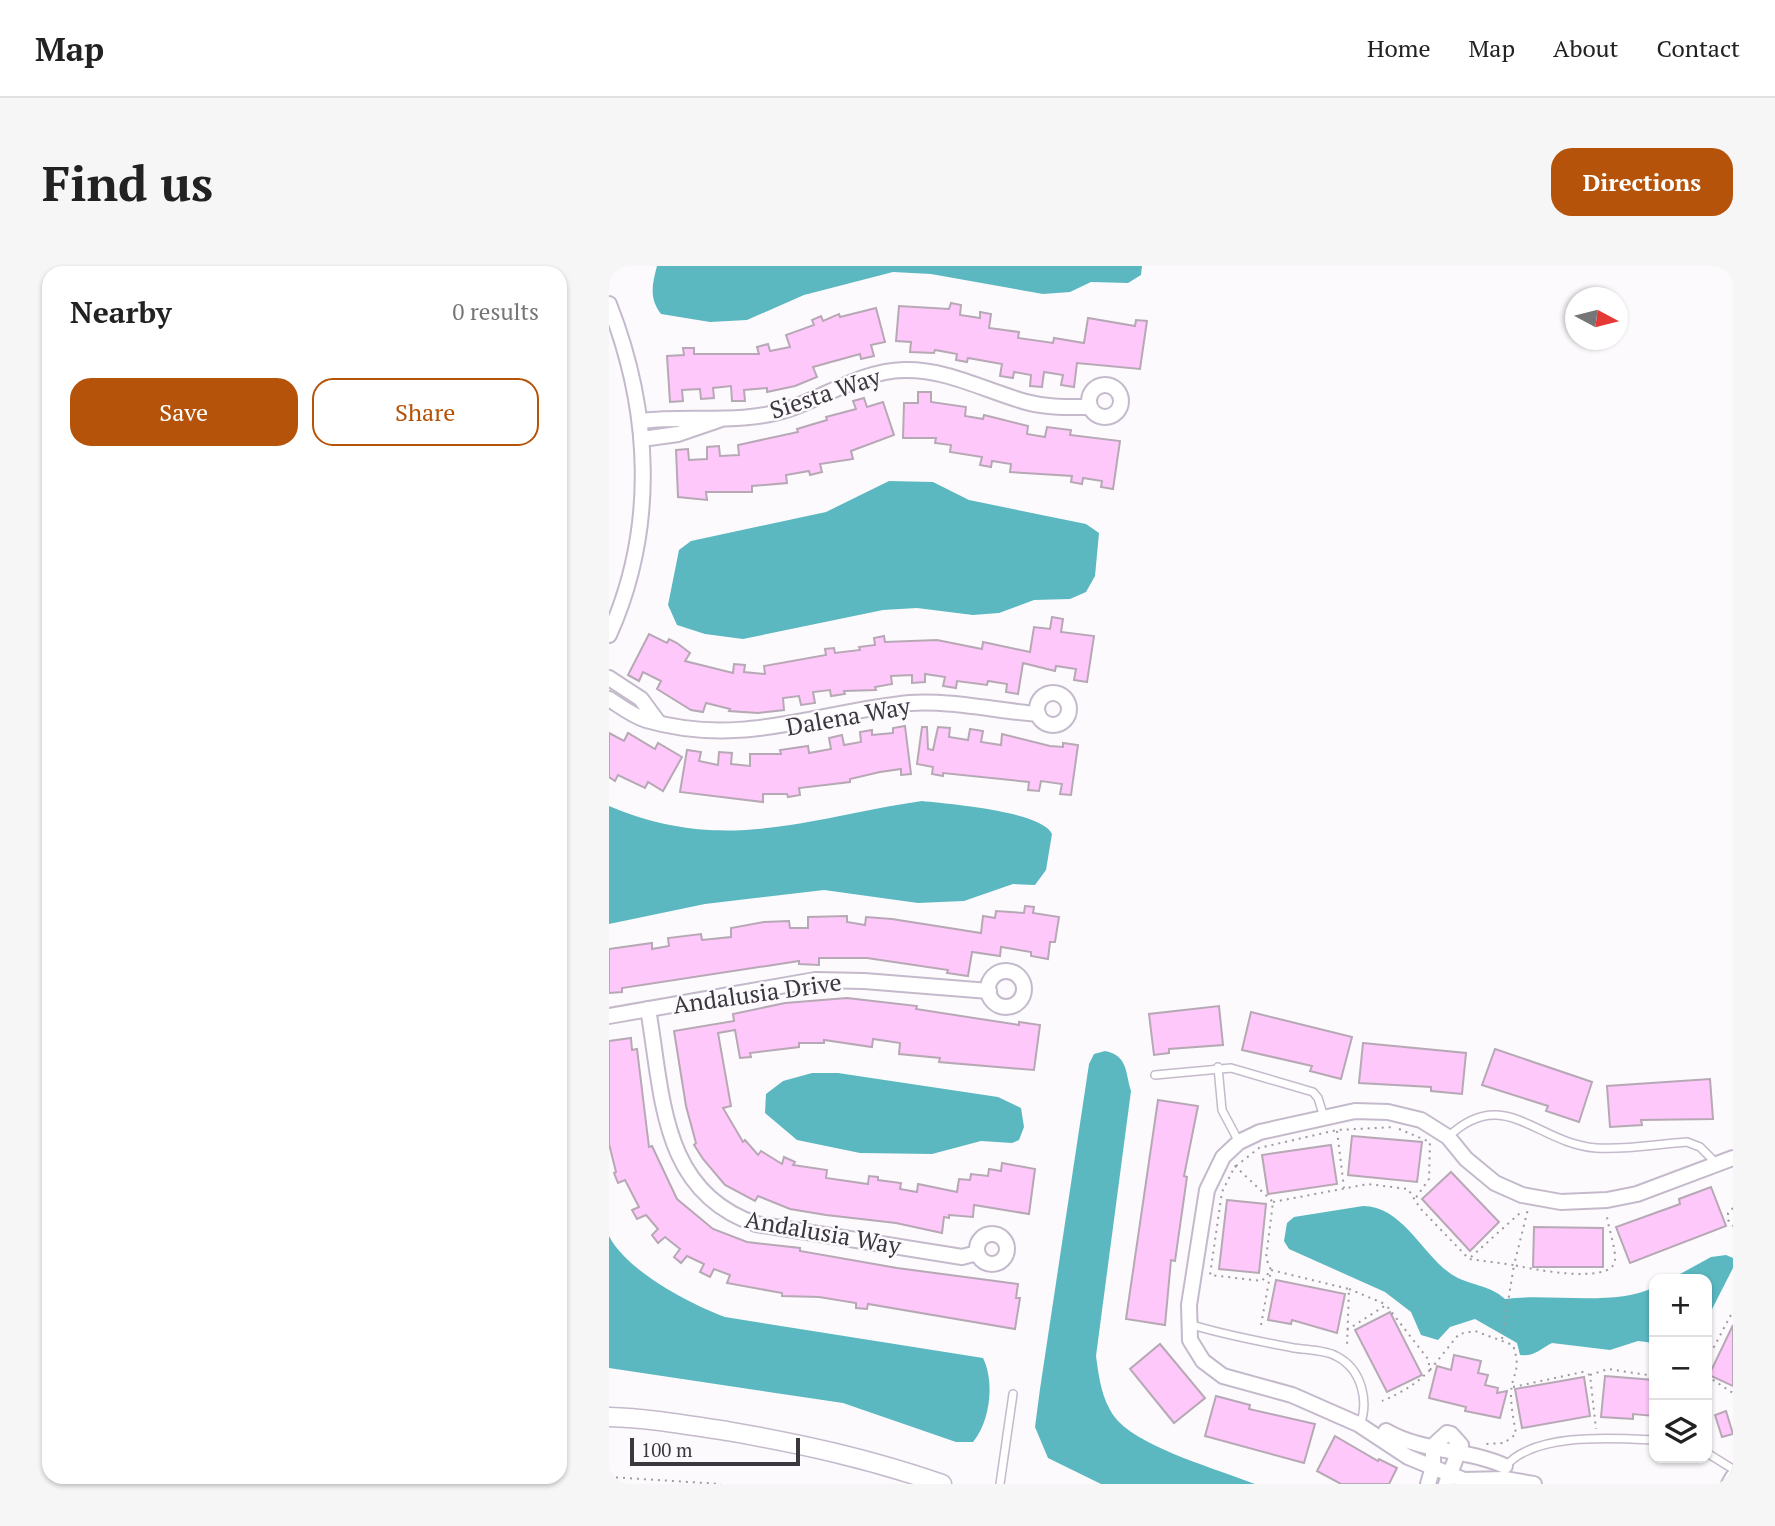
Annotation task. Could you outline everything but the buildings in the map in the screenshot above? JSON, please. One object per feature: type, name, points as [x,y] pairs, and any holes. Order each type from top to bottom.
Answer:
[{"type":"street","points":[[609,304],[632,370],[642,439],[642,506],[638,541],[624,597],[609,635]]},
{"type":"street","name":"Siesta Way","points":[[641,421],[677,417],[724,418],[788,410],[873,374],[902,370],[926,371],[959,379],[1026,402],[1054,408],[1089,407]]},
{"type":"street","name":"Siesta Way","points":[[642,439],[678,434],[724,418]]},
{"type":"street","points":[[609,678],[641,699],[658,722]]},
{"type":"street","name":"Dalena Way","points":[[609,699],[644,720],[726,732],[758,730],[914,703],[1038,715]]},
{"type":"street","name":"Andalusia Drive","points":[[609,1016],[815,980],[989,991]]},
{"type":"street","name":"Andalusia Way","points":[[648,1009],[676,1155],[695,1186],[715,1204],[756,1224],[963,1256],[977,1253]]},
{"type":"street","points":[[1448,1477],[1433,1466],[1408,1457],[1379,1432],[1292,1395],[1223,1376],[1203,1361],[1190,1340],[1190,1293],[1207,1190],[1223,1157],[1239,1142],[1260,1132],[1355,1111],[1388,1112],[1421,1120],[1448,1137],[1466,1159],[1495,1183],[1522,1195],[1561,1202],[1607,1200],[1637,1194],[1715,1162],[1733,1158]]},
{"type":"street","points":[[609,1417],[646,1418],[790,1443],[869,1459],[942,1484]]},
{"type":"street","points":[[1379,1432],[1395,1426],[1405,1428],[1431,1446],[1492,1460],[1505,1473]]},
{"type":"street","points":[[1428,1484],[1433,1466],[1431,1446]]},
{"type":"street","points":[[1448,1477],[1459,1454]]},
{"type":"street","points":[[1448,1477],[1468,1469],[1505,1473],[1534,1484]]},
{"type":"street","points":[[1729,1484],[1733,1477]]},
{"type":"lane","points":[[1155,1075],[1218,1067],[1313,1092],[1324,1117]]},
{"type":"lane","points":[[1218,1067],[1222,1110],[1239,1142]]},
{"type":"lane","points":[[1448,1137],[1465,1121],[1490,1113],[1597,1148],[1688,1142],[1700,1147],[1715,1162]]},
{"type":"lane","points":[[1188,1324],[1223,1335],[1336,1355],[1356,1376],[1366,1396],[1366,1408],[1360,1425]]},
{"type":"lane","points":[[1000,1484],[1013,1394]]},
{"type":"lane","points":[[1505,1473],[1524,1451],[1588,1438],[1649,1440]]},
{"type":"lane","points":[[1712,1456],[1733,1469]]},
{"type":"path","points":[[1271,1270],[1262,1281],[1210,1275],[1222,1192],[1235,1166],[1259,1148],[1337,1130],[1397,1128],[1430,1142],[1429,1178],[1415,1199]]},
{"type":"path","points":[[1337,1130],[1344,1189]]},
{"type":"path","points":[[1235,1166],[1273,1202]]},
{"type":"path","points":[[1273,1202],[1368,1184],[1408,1189],[1420,1208],[1469,1259],[1558,1274],[1603,1272],[1611,1269],[1615,1262],[1607,1217]]},
{"type":"path","points":[[1261,1325],[1271,1270],[1266,1258],[1273,1202]]},
{"type":"path","points":[[1502,1338],[1514,1265],[1528,1208]]},
{"type":"path","points":[[1733,1208],[1728,1213],[1728,1220],[1733,1226]]},
{"type":"path","points":[[1469,1259],[1520,1213]]},
{"type":"path","points":[[1271,1270],[1349,1289],[1386,1305],[1429,1359],[1430,1370]]},
{"type":"path","points":[[1347,1346],[1349,1289]]},
{"type":"path","points":[[1347,1329],[1386,1305]]},
{"type":"path","points":[[1712,1351],[1733,1311]]},
{"type":"path","points":[[1382,1401],[1406,1391],[1430,1370],[1458,1334],[1475,1331],[1502,1338],[1513,1345],[1518,1359],[1518,1372],[1512,1388],[1515,1434],[1504,1443],[1482,1445]]},
{"type":"path","points":[[1512,1388],[1583,1372],[1590,1375],[1608,1370],[1649,1375]]},
{"type":"path","points":[[1590,1375],[1597,1430]]},
{"type":"path","points":[[1712,1379],[1733,1393]]},
{"type":"path","points":[[609,1477],[721,1484]]},
{"type":"water","points":[[657,266],[1142,266],[1141,275],[1128,283],[1091,282],[1070,292],[1043,294],[931,274],[893,272],[804,295],[747,320],[710,322],[661,314],[653,291]]},
{"type":"water","points":[[889,481],[933,482],[969,500],[1086,524],[1099,533],[1095,576],[1086,592],[1070,599],[1034,600],[999,613],[973,615],[917,608],[883,610],[743,639],[705,634],[677,625],[668,605],[679,550],[691,541],[826,512]]},
{"type":"water","points":[[922,801],[1013,814],[1045,826],[1052,834],[1046,870],[1035,885],[1013,884],[964,901],[918,903],[824,890],[705,904],[609,924],[609,806],[651,821],[691,828],[728,830],[803,823]]},
{"type":"water","points":[[1105,1051],[1122,1061],[1131,1091],[1096,1356],[1105,1398],[1118,1421],[1145,1441],[1255,1484],[1101,1484],[1048,1458],[1035,1427],[1089,1064],[1094,1054]]},
{"type":"water","points":[[812,1073],[838,1073],[998,1097],[1021,1108],[1024,1127],[1019,1140],[1012,1143],[981,1141],[932,1154],[860,1153],[797,1140],[765,1113],[766,1094],[783,1081]]},
{"type":"water","points":[[1363,1206],[1377,1208],[1400,1222],[1451,1274],[1492,1290],[1505,1299],[1602,1298],[1649,1289],[1649,1342],[1638,1341],[1610,1350],[1552,1343],[1533,1354],[1520,1355],[1517,1343],[1475,1319],[1450,1327],[1438,1340],[1421,1335],[1411,1312],[1385,1292],[1289,1249],[1284,1241],[1287,1223],[1294,1217]]},
{"type":"water","points":[[609,1236],[618,1249],[644,1273],[677,1294],[725,1317],[983,1358],[990,1390],[987,1413],[979,1434],[973,1442],[956,1442],[843,1403],[609,1368]]},
{"type":"water","points":[[1726,1255],[1733,1258],[1733,1268],[1712,1309],[1712,1274],[1680,1274],[1711,1257]]}]
